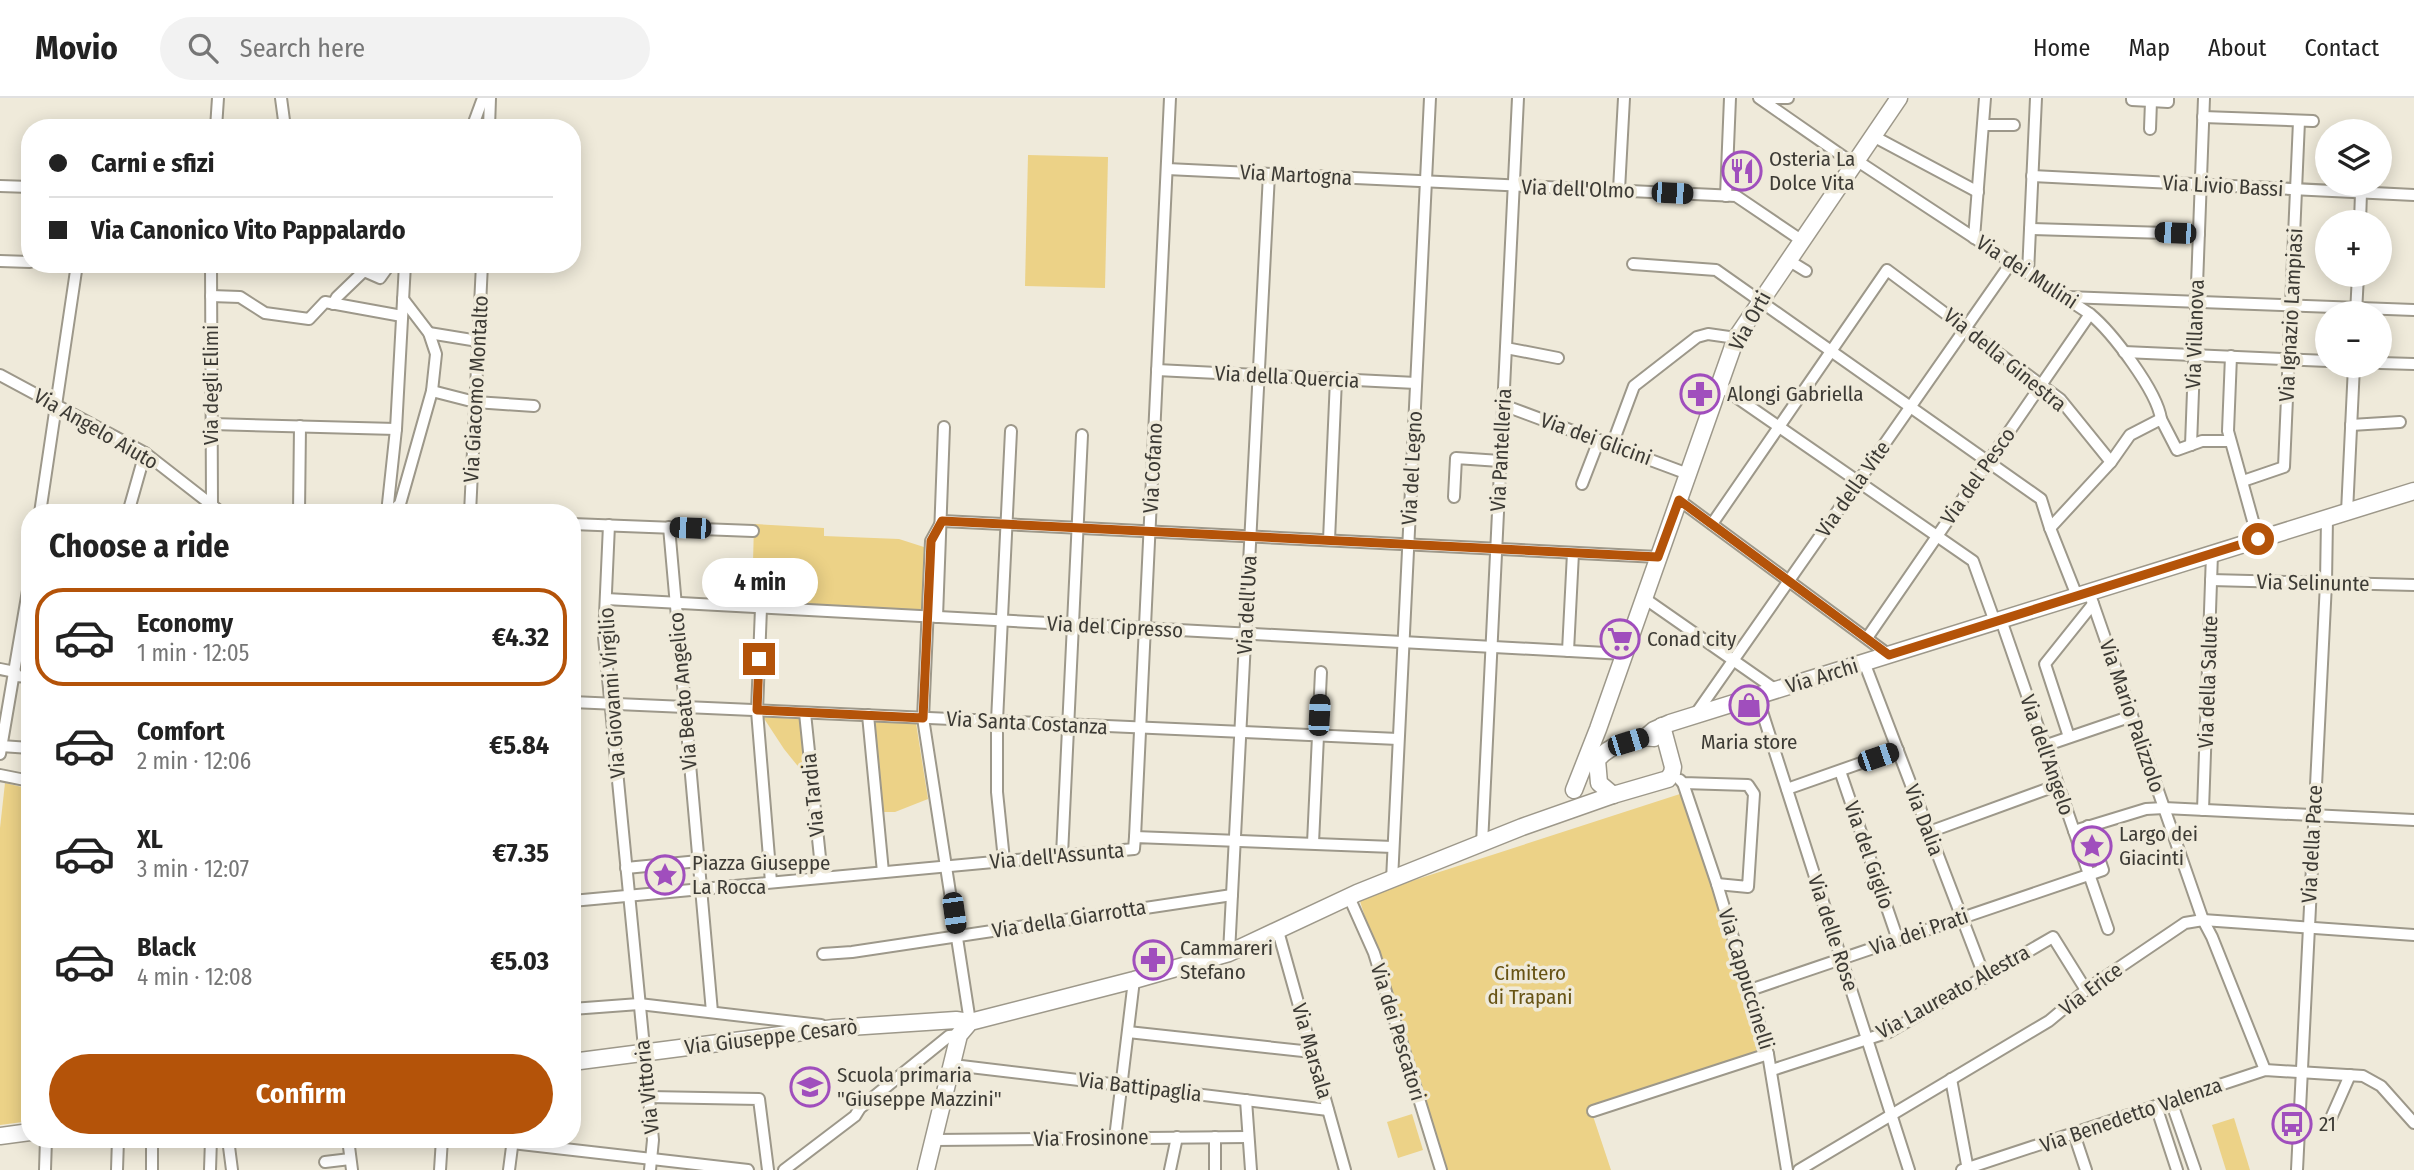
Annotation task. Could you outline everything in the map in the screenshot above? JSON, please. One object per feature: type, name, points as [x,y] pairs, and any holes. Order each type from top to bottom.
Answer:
[{"type":"street","points":[[217,119],[218,98]]},
{"type":"street","points":[[281,98],[284,119]]},
{"type":"street","points":[[475,119],[483,98]]},
{"type":"street","points":[[489,119],[490,98]]},
{"type":"street","name":"Via Cofano","points":[[1135,837],[1170,98]]},
{"type":"street","name":"Via del Legno","points":[[1392,880],[1430,98]]},
{"type":"street","name":"Via Pantelleria","points":[[1482,844],[1518,98]]},
{"type":"street","points":[[1619,190],[1624,98]]},
{"type":"street","points":[[1726,196],[1730,98]]},
{"type":"street","name":"Via dei Mulini","points":[[1759,98],[2067,297],[2106,327],[2160,407],[2161,419],[2177,450],[2191,445]]},
{"type":"street","points":[[1772,98],[1788,99]]},
{"type":"street","name":"Via Orti","points":[[1598,729],[1736,338],[1899,98]]},
{"type":"street","points":[[1974,238],[1985,98]]},
{"type":"street","points":[[2028,273],[2036,98]]},
{"type":"street","points":[[2132,98],[2168,102],[2168,98]]},
{"type":"street","name":"Via Villanova","points":[[2191,445],[2204,98]]},
{"type":"street","points":[[2150,129],[2151,101]]},
{"type":"street","points":[[2203,117],[2313,121]]},
{"type":"street","name":"Via Ignazio Lampiasi","points":[[2243,481],[2284,467],[2300,121]]},
{"type":"street","points":[[1983,125],[2014,125]]},
{"type":"street","points":[[1873,136],[1978,192]]},
{"type":"street","name":"Via Martogna","points":[[1167,169],[1426,182]]},
{"type":"street","name":"Via dell'Uva","points":[[1229,953],[1269,174]]},
{"type":"street","name":"Via Livio Bassi","points":[[2032,177],[2315,191]]},
{"type":"street","name":"Via dell'Olmo","points":[[1426,182],[1736,196],[1801,240]]},
{"type":"street","points":[[0,186],[21,187]]},
{"type":"street","name":"Via Livio Bassi","points":[[2392,194],[2414,195]]},
{"type":"street","points":[[2030,229],[2199,234]]},
{"type":"street","points":[[1788,260],[1806,271]]},
{"type":"street","points":[[0,261],[21,262]]},
{"type":"street","name":"Via della Vite","points":[[1695,715],[2011,263]]},
{"type":"street","points":[[1633,264],[1716,270],[1988,462]]},
{"type":"street","name":"Via della Ginestra","points":[[1831,352],[1887,270],[2060,399],[2111,463]]},
{"type":"street","points":[[41,504],[76,273]]},
{"type":"street","name":"Via degli Elimi","points":[[211,273],[215,504]]},
{"type":"street","points":[[333,304],[363,273]]},
{"type":"street","points":[[369,273],[380,278],[384,273]]},
{"type":"street","points":[[390,504],[404,273]]},
{"type":"street","name":"Via Giacomo Montalto","points":[[470,504],[482,273]]},
{"type":"street","points":[[211,296],[240,297],[265,313],[309,319],[325,303],[402,316]]},
{"type":"street","points":[[2067,297],[2315,308]]},
{"type":"street","name":"Via del Pesco","points":[[1867,638],[2041,385],[2087,312],[2092,298]]},
{"type":"street","points":[[400,504],[432,391],[436,354],[429,333],[403,299]]},
{"type":"street","points":[[2392,310],[2414,310]]},
{"type":"street","points":[[429,333],[478,341]]},
{"type":"street","points":[[1612,445],[1633,386],[1703,334],[1736,338]]},
{"type":"street","points":[[1506,348],[1558,358]]},
{"type":"street","points":[[1712,524],[1831,352]]},
{"type":"street","points":[[2124,352],[2315,360]]},
{"type":"street","points":[[2231,356],[2228,431],[2258,539]]},
{"type":"street","points":[[2392,363],[2414,364]]},
{"type":"street","name":"Via della Quercia","points":[[1157,370],[1416,383]]},
{"type":"street","name":"Via Angelo Aiuto","points":[[0,375],[145,453],[207,504]]},
{"type":"street","points":[[2347,512],[2353,378]]},
{"type":"street","points":[[1329,540],[1336,379]]},
{"type":"street","name":"Via dell'Angelo","points":[[1720,386],[1973,561],[2044,746],[2108,929]]},
{"type":"street","points":[[432,391],[475,402],[534,406]]},
{"type":"street","name":"Via dei Glicini","points":[[1503,405],[1688,474]]},
{"type":"street","points":[[2050,528],[2111,463],[2130,435],[2161,419]]},
{"type":"street","points":[[2351,425],[2400,422]]},
{"type":"street","points":[[212,424],[396,429]]},
{"type":"street","points":[[299,504],[300,426]]},
{"type":"street","points":[[930,1169],[934,1140],[960,1035],[970,1022],[923,718],[933,617],[931,541],[942,521],[944,427]]},
{"type":"street","points":[[1004,860],[997,792],[997,721],[1011,431]]},
{"type":"street","points":[[1062,855],[1082,435]]},
{"type":"street","points":[[1582,484],[1599,440]]},
{"type":"street","points":[[2191,445],[2202,441],[2230,441]]},
{"type":"street","points":[[131,504],[145,453]]},
{"type":"street","points":[[1454,497],[1456,458],[1500,461]]},
{"type":"street","name":"Via Mario Palizzolo","points":[[1988,462],[2041,499],[2050,528],[2086,597],[2132,716],[2203,920],[2265,1070]]},
{"type":"street","name":"Via Archi","points":[[1522,827],[1558,806],[1610,748],[1646,737],[1666,724],[1998,621],[2086,597],[2211,554],[2414,491]]},
{"type":"street","points":[[1679,500],[1889,655]]},
{"type":"street","name":"Via della Pace","points":[[2297,1170],[2327,518]]},
{"type":"street","points":[[942,521],[1658,557]]},
{"type":"street","points":[[581,524],[753,531]]},
{"type":"street","name":"Via Giovanni Virgilio","points":[[609,525],[604,637],[626,898]]},
{"type":"street","name":"Via Beato Angelico","points":[[669,527],[698,858],[704,891]]},
{"type":"street","points":[[1568,651],[1573,553]]},
{"type":"street","name":"Via della Salute","points":[[2203,810],[2211,554]]},
{"type":"street","name":"Via Selinunte","points":[[2211,580],[2414,585]]},
{"type":"street","points":[[2069,737],[2045,664],[2086,597]]},
{"type":"street","points":[[1644,598],[1776,690]]},
{"type":"street","name":"Via del Cipresso","points":[[606,599],[1624,654]]},
{"type":"street","points":[[761,607],[757,710],[771,882]]},
{"type":"street","points":[[21,656],[15,674],[1,750],[21,749]]},
{"type":"street","name":"Via Dalia","points":[[1864,662],[1985,978]]},
{"type":"street","points":[[0,669],[21,675]]},
{"type":"street","points":[[1313,843],[1321,672]]},
{"type":"street","name":"Via delle Rose","points":[[1757,696],[1909,1170]]},
{"type":"street","name":"Via Santa Costanza","points":[[581,702],[1398,739]]},
{"type":"street","name":"Via Tardia","points":[[805,713],[821,877]]},
{"type":"street","points":[[868,715],[883,872]]},
{"type":"street","points":[[2044,746],[2132,716]]},
{"type":"street","points":[[1666,724],[1668,745],[1683,783]]},
{"type":"street","points":[[1598,729],[1596,762],[1599,783],[1613,795]]},
{"type":"street","points":[[1574,790],[1598,729]]},
{"type":"street","points":[[1646,737],[1656,738],[1668,745]]},
{"type":"street","points":[[1787,789],[1898,750]]},
{"type":"street","name":"Via del Giglio","points":[[1840,771],[1898,940]]},
{"type":"street","points":[[0,775],[21,779]]},
{"type":"street","points":[[1522,827],[1668,779],[1683,783],[1748,785],[1754,794],[1748,887],[1717,884]]},
{"type":"street","name":"Via Cappuccinelli","points":[[1683,783],[1717,884],[1768,1054],[1787,1170]]},
{"type":"street","points":[[1929,832],[2058,785]]},
{"type":"street","points":[[2074,831],[2146,809],[2164,808],[2414,820]]},
{"type":"street","points":[[2088,826],[2103,870],[2089,874]]},
{"type":"street","name":"Via Giuseppe Cesarò","points":[[581,1061],[834,1028],[956,1020],[970,1022],[1229,953],[1349,897],[1522,827]]},
{"type":"street","name":"Via dell'Assunta","points":[[626,898],[821,877],[1134,849],[1135,837],[1393,847]]},
{"type":"street","points":[[625,864],[698,858]]},
{"type":"street","name":"Via dei Prati","points":[[1750,990],[2089,874]]},
{"type":"street","points":[[704,891],[712,1012]]},
{"type":"street","name":"Via della Giarrotta","points":[[823,954],[852,952],[1232,895]]},
{"type":"street","name":"Via dei Pescatori","points":[[1349,897],[1374,953],[1441,1170]]},
{"type":"street","points":[[581,900],[626,898],[639,1004]]},
{"type":"street","name":"Via Erice","points":[[1799,1170],[2049,1021],[2086,990],[2185,923],[2203,920],[2414,934]]},
{"type":"street","name":"Via Marsala","points":[[1278,932],[1345,1170]]},
{"type":"street","name":"Via Laureato Alestra","points":[[1772,1070],[1889,1032],[2053,937],[2086,990]]},
{"type":"street","points":[[1115,1138],[1135,980]]},
{"type":"street","points":[[581,1008],[639,1004],[834,1028]]},
{"type":"street","name":"Via Vittoria","points":[[639,1004],[653,1140],[651,1164]]},
{"type":"street","points":[[1128,1032],[1312,1052]]},
{"type":"street","points":[[784,1170],[855,1116],[860,1108],[948,1036],[960,1035]]},
{"type":"street","points":[[1593,1111],[1768,1054]]},
{"type":"street","name":"Via Battipaglia","points":[[953,1065],[1328,1110]]},
{"type":"street","name":"Via Benedetto Valenza","points":[[1966,1169],[1991,1166],[2074,1134],[2265,1070],[2363,1076],[2381,1086],[2414,1123]]},
{"type":"street","points":[[2331,1118],[2350,1075]]},
{"type":"street","points":[[1951,1079],[1966,1169]]},
{"type":"street","points":[[649,1097],[760,1100],[768,1170]]},
{"type":"street","points":[[1246,1100],[1251,1170]]},
{"type":"street","points":[[2171,1101],[2195,1170]]},
{"type":"street","points":[[2156,1106],[2177,1170]]},
{"type":"street","points":[[0,1136],[21,1133]]},
{"type":"street","points":[[2074,1134],[2085,1170]]},
{"type":"street","points":[[1215,1137],[1215,1170]]},
{"type":"street","name":"Via Frosinone","points":[[934,1140],[1248,1137]]},
{"type":"street","points":[[1170,1170],[1177,1138]]},
{"type":"street","points":[[46,1148],[46,1170]]},
{"type":"street","points":[[117,1170],[118,1148]]},
{"type":"street","points":[[152,1148],[152,1170]]},
{"type":"street","points":[[210,1170],[211,1148]]},
{"type":"street","points":[[229,1148],[232,1170]]},
{"type":"street","points":[[440,1170],[441,1148]]},
{"type":"street","points":[[509,1170],[511,1148]]},
{"type":"street","points":[[554,1148],[651,1164],[748,1170]]},
{"type":"street","points":[[325,1162],[351,1164]]},
{"type":"green space","points":[[1028,155],[1108,157],[1105,288],[1025,286]]},
{"type":"green space","points":[[754,524],[824,528],[824,536],[899,539],[927,548],[922,610],[752,601]]},
{"type":"green space","points":[[763,717],[800,719],[805,775],[784,749]]},
{"type":"green space","points":[[874,722],[916,723],[928,799],[895,812],[882,812]]},
{"type":"green space","points":[[5,783],[21,787],[21,1122],[0,1125],[0,828]]},
{"type":"green space","name":"Cimitero di Trapani","points":[[1683,793],[1764,1052],[1590,1107],[1611,1170],[1445,1170],[1359,898]]},
{"type":"green space","points":[[1412,1114],[1423,1150],[1398,1158],[1387,1122]]},
{"type":"green space","points":[[2234,1118],[2250,1170],[2226,1170],[2212,1125]]},
{"type":"place","name":"Osteria La Dolce Vita","points":[[1742,171]]},
{"type":"place","name":"Alongi Gabriella","points":[[1700,394]]},
{"type":"place","name":"Conad city","points":[[1620,639]]},
{"type":"place","name":"Maria store","points":[[1749,705]]},
{"type":"place","name":"Largo dei Giacinti","points":[[2092,846]]},
{"type":"place","name":"Piazza Giuseppe La Rocca","points":[[665,875]]},
{"type":"place","name":"Cammareri Stefano","points":[[1153,960]]},
{"type":"place","name":"Scuola primaria \"Giuseppe Mazzini\"","points":[[810,1087]]},
{"type":"place","name":"21","points":[[2292,1124]]},
{"type":"route","points":[[759,659],[757,710],[923,718],[931,541],[942,521],[1658,557],[1679,500],[1889,655],[2258,539]]}]
